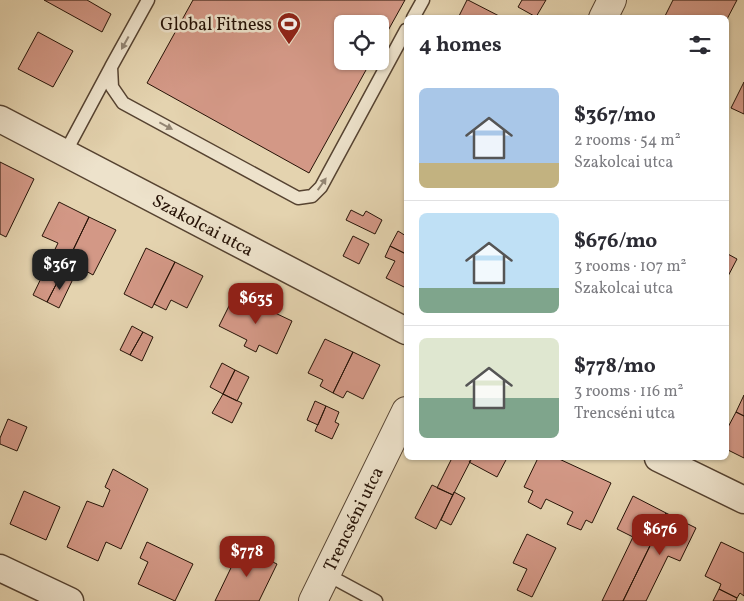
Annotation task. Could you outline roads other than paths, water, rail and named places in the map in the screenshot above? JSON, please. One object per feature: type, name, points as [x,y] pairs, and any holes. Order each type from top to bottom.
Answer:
[{"type":"street","points":[[604,15],[612,0]]},
{"type":"street","name":"Szakolcai utca","points":[[0,119],[404,330]]},
{"type":"street","name":"Trencséni utca","points":[[313,601],[404,415]]},
{"type":"street","points":[[662,460],[744,500]]},
{"type":"street","points":[[0,568],[70,601]]},
{"type":"lane","points":[[66,153],[148,0]]},
{"type":"lane","points":[[415,15],[423,0]]},
{"type":"lane","points":[[111,67],[112,87],[123,103],[298,198],[312,196],[322,187],[404,34]]},
{"type":"lane","points":[[326,574],[376,601]]},
{"type":"place","name":"Global Fitness","points":[[289,45]]}]
